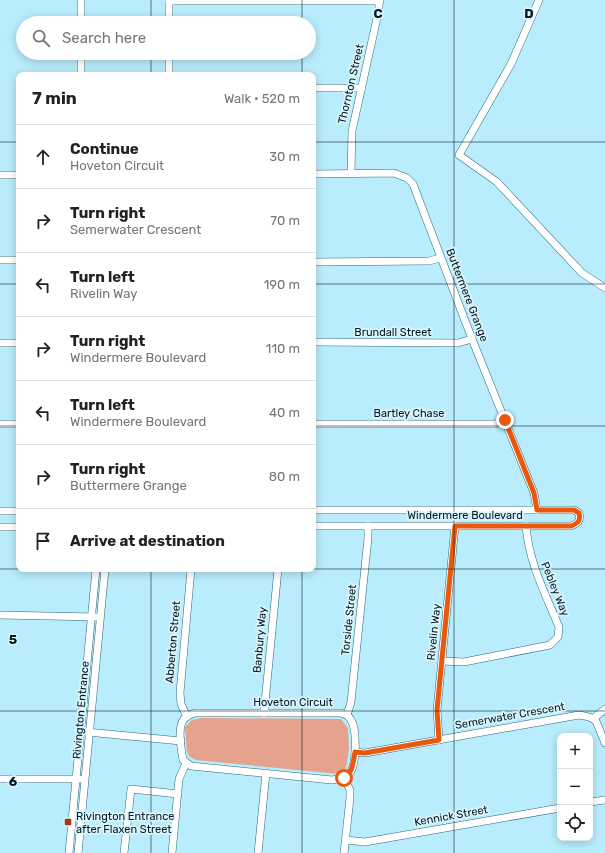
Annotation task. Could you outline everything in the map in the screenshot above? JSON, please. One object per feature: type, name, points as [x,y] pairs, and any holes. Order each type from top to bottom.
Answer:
[{"type":"street","points":[[81,0],[81,16]]},
{"type":"street","points":[[169,16],[169,1],[380,0]]},
{"type":"street","name":"Thornton Street","points":[[351,174],[352,131],[380,0]]},
{"type":"street","points":[[539,0],[511,64],[459,155],[497,182],[582,273],[605,288]]},
{"type":"street","points":[[81,60],[81,72]]},
{"type":"street","points":[[169,60],[169,72]]},
{"type":"street","points":[[316,88],[362,88]]},
{"type":"street","name":"Buttermere Grange","points":[[316,174],[394,173],[407,178],[413,184],[440,258],[534,493],[537,510]]},
{"type":"street","points":[[0,175],[16,175]]},
{"type":"street","points":[[316,262],[429,262],[440,258]]},
{"type":"street","points":[[0,260],[16,260]]},
{"type":"street","name":"Brundall Street","points":[[316,342],[458,343],[472,339]]},
{"type":"street","points":[[0,343],[16,343]]},
{"type":"street","name":"Bartley Chase","points":[[316,424],[495,424],[505,420]]},
{"type":"street","points":[[0,424],[16,424]]},
{"type":"street","name":"Windermere Boulevard","points":[[316,510],[574,510],[579,513],[581,518],[578,523],[571,526],[316,526]]},
{"type":"street","points":[[0,511],[16,511]]},
{"type":"street","name":"Torside Street","points":[[347,715],[351,702],[368,526]]},
{"type":"street","name":"Rivelin Way","points":[[439,740],[437,710],[455,526]]},
{"type":"street","name":"Pebley Way","points":[[442,661],[464,662],[550,645],[558,637],[559,627],[532,564],[527,542],[526,526]]},
{"type":"street","points":[[0,527],[16,527]]},
{"type":"street","name":"Rivington Entrance","points":[[69,853],[96,572]]},
{"type":"street","name":"Rivington Entrance","points":[[78,853],[105,572]]},
{"type":"street","name":"Abberton Street","points":[[187,716],[181,704],[180,693],[191,572]]},
{"type":"street","name":"Banbury Way","points":[[264,713],[278,572]]},
{"type":"street","points":[[0,615],[100,617]]},
{"type":"street","points":[[605,709],[594,718],[605,743]]},
{"type":"street","name":"Hoveton Circuit","points":[[187,716],[195,713],[341,713],[347,715],[352,720],[354,729],[355,752],[352,770],[349,775],[344,778]]},
{"type":"street","name":"Semerwater Crescent","points":[[355,752],[365,753],[579,715],[594,718]]},
{"type":"street","points":[[187,716],[181,725],[183,760],[186,763],[196,766],[332,780],[344,778],[350,790],[344,853]]},
{"type":"street","points":[[80,732],[181,741]]},
{"type":"street","points":[[172,853],[179,779],[186,763]]},
{"type":"street","points":[[258,853],[266,773]]},
{"type":"street","points":[[0,779],[85,779]]},
{"type":"street","points":[[124,853],[131,789],[178,794]]},
{"type":"street","points":[[593,802],[605,800]]},
{"type":"street","name":"Kennick Street","points":[[346,840],[365,842],[557,809]]},
{"type":"shaded area","points":[[202,718],[341,719],[348,728],[349,750],[346,768],[339,774],[196,760],[190,757],[187,752],[185,727],[192,720]]},
{"type":"place","name":"Rivington Entrance after Flaxen Street","points":[[68,822]]},
{"type":"route","points":[[344,778],[349,775],[352,770],[355,752],[365,753],[439,740],[437,710],[455,526],[571,526],[578,523],[581,518],[579,513],[574,510],[537,510],[534,493],[505,420]]}]
